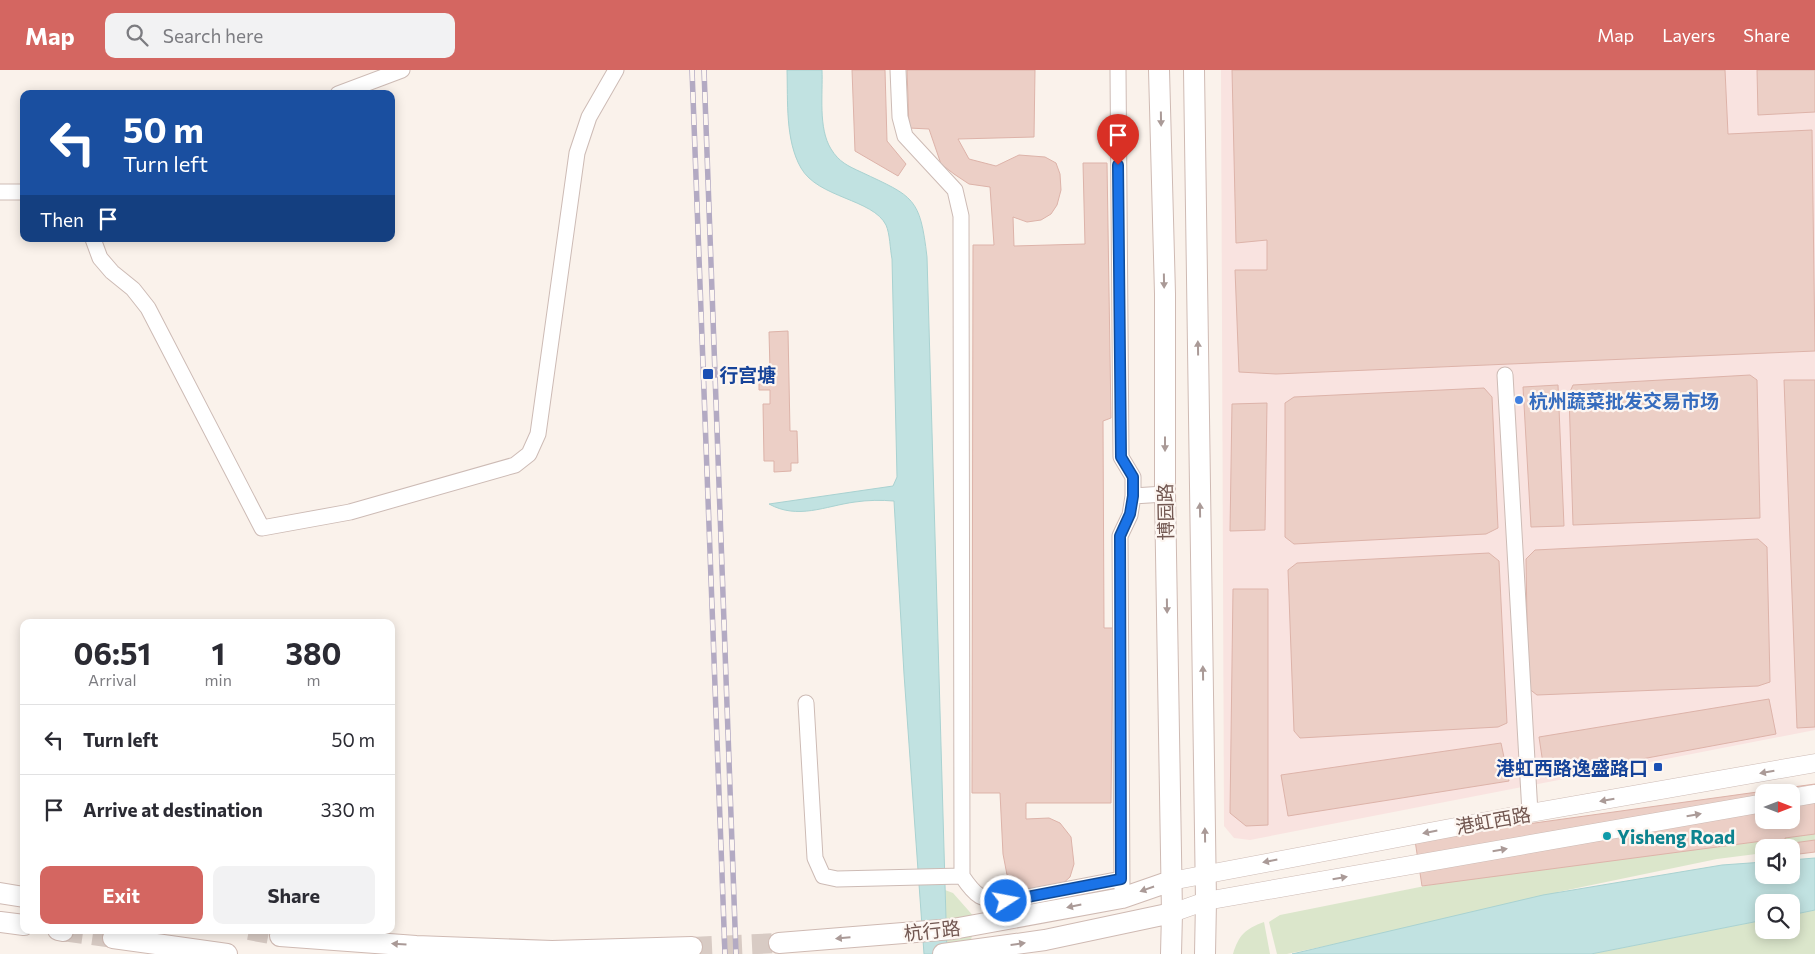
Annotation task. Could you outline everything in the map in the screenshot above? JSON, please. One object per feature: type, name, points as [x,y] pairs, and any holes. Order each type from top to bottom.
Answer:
[{"type":"main road","name":"博园路","points":[[1160,70],[1165,294],[1165,494],[1172,913],[1171,954]]},
{"type":"main road","name":"博园路","points":[[1194,70],[1206,901],[1205,954]]},
{"type":"main road","name":"杭行路","points":[[779,943],[953,929],[1122,888],[1171,881]]},
{"type":"main road","points":[[0,894],[20,896]]},
{"type":"main road","name":"杭行路","points":[[948,954],[1045,940],[1172,913]]},
{"type":"main road","points":[[0,922],[20,924]]},
{"type":"main road","points":[[280,936],[416,946],[552,951],[692,947]]},
{"type":"main road","points":[[113,938],[227,954]]},
{"type":"street","points":[[349,90],[402,70]]},
{"type":"street","points":[[94,242],[100,258],[112,272],[133,289],[148,308],[262,528],[350,512],[515,465],[529,454],[538,434],[577,153],[589,117],[616,70]]},
{"type":"street","points":[[898,70],[900,117],[905,136],[956,190],[962,216],[955,876]]},
{"type":"street","points":[[806,703],[815,858],[823,876],[837,879],[955,876],[974,893],[988,900],[1006,901],[1122,888],[1120,536],[1130,514],[1133,496],[1133,477],[1121,457],[1118,70]]},
{"type":"street","points":[[0,192],[20,192]]},
{"type":"street","points":[[1505,375],[1530,813]]},
{"type":"street","points":[[1133,496],[1165,494]]},
{"type":"street","name":"港虹西路","points":[[1171,881],[1205,873],[1530,813],[1815,763]]},
{"type":"street","points":[[1800,796],[1815,794]]},
{"type":"street","name":"港虹西路","points":[[1172,913],[1206,901],[1755,805]]},
{"type":"shaded area","name":"杭州蔬菜批发交易市场","points":[[1221,70],[1815,70],[1815,730],[1250,840],[1234,838],[1224,826]]},
{"type":"green space","points":[[1815,827],[1815,846],[1800,847],[1800,839],[1755,839],[1755,854],[1717,859],[1558,892],[1546,900],[1287,954],[1277,954],[1269,922],[1280,915],[1599,851]]},
{"type":"green space","points":[[945,890],[953,893],[976,919],[970,944],[947,954]]},
{"type":"green space","points":[[1815,910],[1815,954],[1591,954],[1755,922],[1755,939],[1800,939],[1800,913]]},
{"type":"green space","points":[[1264,922],[1270,954],[1233,954],[1240,937],[1247,930]]},
{"type":"water","points":[[787,70],[822,70],[824,131],[831,149],[844,163],[893,187],[911,201],[917,210],[924,237],[927,257],[947,954],[924,954],[894,501],[860,501],[801,511],[780,509],[769,504],[893,486],[897,477],[892,259],[886,225],[870,209],[820,186],[809,178],[801,168],[792,145],[790,133]]},
{"type":"water","points":[[1815,858],[1815,910],[1800,913],[1800,894],[1755,894],[1755,922],[1591,954],[1292,954],[1543,895],[1722,865],[1755,863],[1755,884],[1800,884],[1800,859]]},
{"type":"building","points":[[852,70],[885,70],[887,141],[906,164],[898,176],[855,151]]},
{"type":"building","points":[[907,70],[1035,70],[1034,137],[958,139],[969,159],[996,166],[1019,155],[1045,157],[1056,163],[1060,174],[1061,190],[1057,205],[1051,214],[1041,220],[1027,222],[1013,217],[1014,246],[1085,244],[1083,163],[1107,163],[1111,418],[1103,421],[1104,628],[1113,628],[1111,803],[1026,803],[1026,819],[1049,818],[1060,823],[1071,837],[1074,864],[1070,877],[1060,886],[1021,891],[1008,880],[1003,854],[1000,793],[972,793],[973,245],[994,245],[990,187],[969,184],[941,164],[929,129],[909,128]]},
{"type":"building","points":[[1232,70],[1725,70],[1728,134],[1812,130],[1815,351],[1276,374],[1239,372],[1235,270],[1267,270],[1267,240],[1236,243]]},
{"type":"building","points":[[1757,70],[1815,70],[1815,112],[1758,115]]},
{"type":"building","name":"行宫塘","points":[[788,331],[790,431],[797,431],[798,463],[791,463],[791,471],[774,472],[774,461],[764,461],[763,404],[770,404],[770,390],[759,390],[759,370],[770,370],[769,332]]},
{"type":"building","points":[[1750,375],[1757,380],[1760,518],[1573,525],[1569,394],[1573,385]]},
{"type":"building","points":[[1784,380],[1815,380],[1815,727],[1797,728]]},
{"type":"building","points":[[1558,385],[1564,526],[1531,527],[1523,387]]},
{"type":"building","points":[[1484,388],[1492,397],[1498,528],[1486,534],[1294,544],[1285,537],[1285,403],[1294,397]]},
{"type":"building","points":[[1267,403],[1265,530],[1230,531],[1232,404]]},
{"type":"building","points":[[1758,539],[1767,547],[1770,682],[1758,686],[1537,695],[1528,688],[1526,559],[1535,550]]},
{"type":"building","points":[[1489,553],[1499,561],[1507,723],[1498,727],[1300,738],[1294,731],[1288,570],[1297,563]]},
{"type":"building","points":[[1233,589],[1268,589],[1268,825],[1246,826],[1230,813]]},
{"type":"building","points":[[1769,699],[1776,734],[1545,777],[1539,737]]},
{"type":"building","points":[[1501,743],[1509,781],[1288,816],[1281,775]]},
{"type":"building","name":"Yisheng Road","points":[[1815,784],[1815,834],[1785,839],[1755,839],[1755,842],[1422,886],[1414,834],[1506,827],[1755,792],[1755,829],[1800,829],[1800,786]]},
{"type":"building","name":"Yisheng Road","points":[[1815,840],[1815,852],[1800,854],[1800,842]]},
{"type":"tunnel","points":[[84,934],[113,938]]},
{"type":"tunnel","points":[[270,934],[280,936]]},
{"type":"tunnel","points":[[692,947],[779,943]]},
{"type":"railway","points":[[692,70],[725,954]]},
{"type":"railway","points":[[704,70],[736,954]]},
{"type":"place","name":"行宫塘","points":[[708,374]]},
{"type":"place","name":"杭州蔬菜批发交易市场","points":[[1519,400]]},
{"type":"place","name":"港虹西路逸盛路口","points":[[1658,767]]},
{"type":"place","name":"Yisheng Road","points":[[1607,836]]},
{"type":"route","points":[[1006,901],[1121,879],[1120,536],[1130,514],[1133,496],[1133,477],[1121,457],[1118,165]]}]
